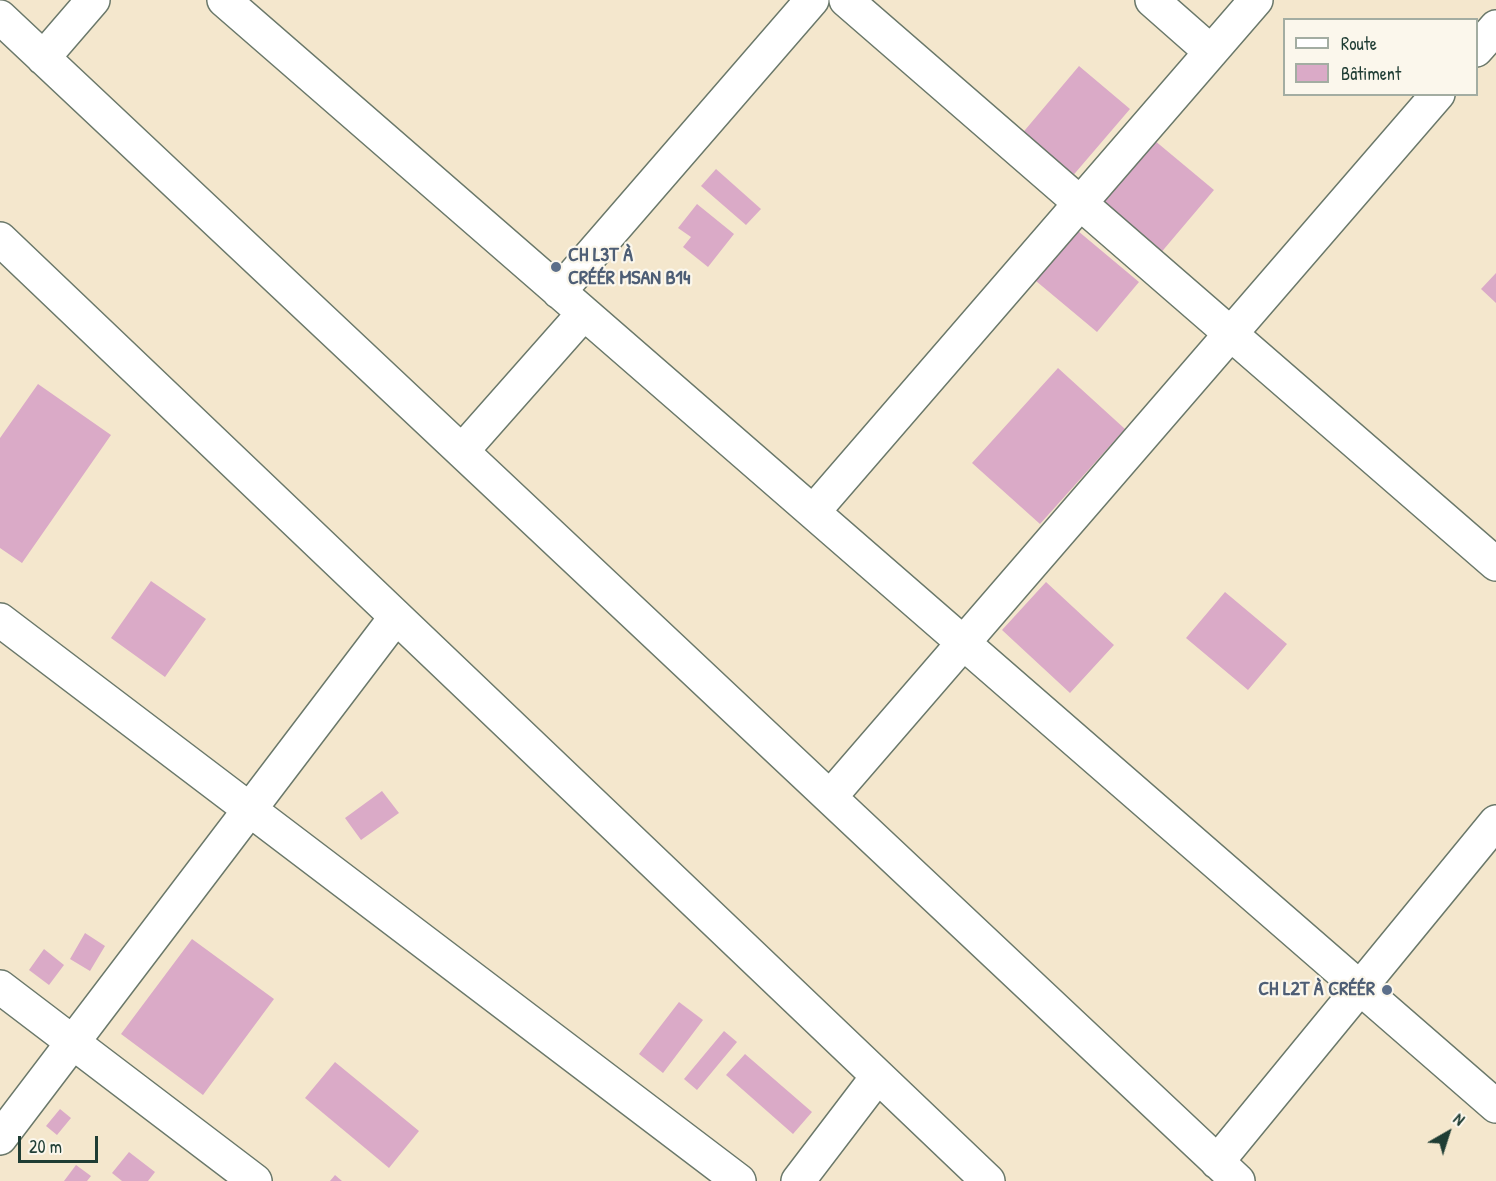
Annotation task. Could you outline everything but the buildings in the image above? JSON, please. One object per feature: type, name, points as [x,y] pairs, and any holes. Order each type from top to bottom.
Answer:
[{"type":"street","points":[[43,58],[93,0]]},
{"type":"street","points":[[224,0],[1496,1106]]},
{"type":"street","points":[[559,292],[812,0]]},
{"type":"street","points":[[846,0],[1496,564]]},
{"type":"street","points":[[1152,0],[1211,52]]},
{"type":"street","points":[[813,512],[1256,0]]},
{"type":"street","points":[[0,17],[1227,1171],[1360,988],[1496,822]]},
{"type":"street","points":[[1478,48],[1496,27]]},
{"type":"street","points":[[830,797],[1436,96]]},
{"type":"street","points":[[0,239],[988,1181]]},
{"type":"street","points":[[462,451],[584,313]]},
{"type":"street","points":[[0,1138],[396,617]]},
{"type":"street","points":[[0,620],[739,1181]]},
{"type":"street","points":[[0,987],[255,1181]]},
{"type":"street","points":[[798,1181],[878,1076]]},
{"type":"place","name":"CH L3T À CRÉÉR MSAN B14","points":[[556,267]]},
{"type":"place","name":"CH L2T À CRÉÉR","points":[[1387,990]]}]
